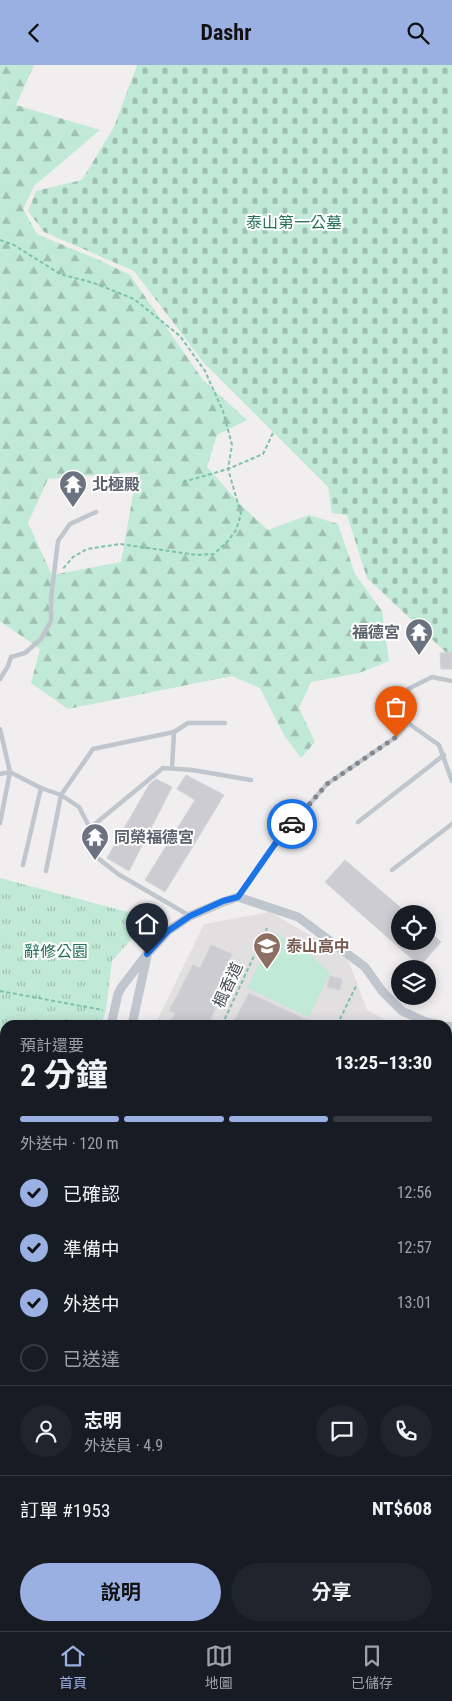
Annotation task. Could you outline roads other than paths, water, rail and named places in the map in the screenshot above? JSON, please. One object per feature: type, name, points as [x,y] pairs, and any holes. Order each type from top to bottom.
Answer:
[{"type":"street","points":[[113,1020],[121,988],[147,954],[168,931],[190,916],[223,901],[238,897],[298,917],[365,967],[382,991],[402,1011],[422,1020]]},
{"type":"street","points":[[133,1020],[147,954]]},
{"type":"lane","points":[[0,679],[11,657],[25,653],[41,639],[51,621],[51,598],[58,541],[70,524],[96,512]]},
{"type":"lane","points":[[238,897],[275,844],[327,784],[396,737],[408,723],[410,705],[408,689],[432,677],[452,681]]},
{"type":"lane","points":[[46,871],[61,795],[93,749],[174,732],[188,723],[225,723]]},
{"type":"lane","points":[[408,723],[439,745],[452,781]]},
{"type":"lane","points":[[0,729],[10,771],[0,823]]},
{"type":"lane","points":[[172,768],[174,732]]},
{"type":"lane","points":[[358,822],[444,755]]},
{"type":"lane","points":[[90,828],[163,768],[192,770],[251,781]]},
{"type":"lane","points":[[0,774],[10,771],[41,788],[61,795],[79,807],[90,828],[94,855],[118,874],[190,916]]},
{"type":"lane","points":[[23,865],[41,788]]},
{"type":"lane","points":[[392,870],[452,824]]},
{"type":"place","name":"北極殿","points":[[73,508]]},
{"type":"place","name":"福德宮","points":[[419,656]]},
{"type":"place","name":"同榮福德宮","points":[[95,861]]},
{"type":"place","name":"泰山高中","points":[[267,970]]},
{"type":"park label","name":"泰山第一公墓","points":[[294,222]]},
{"type":"park label","name":"辭修公園","points":[[56,951]]}]
